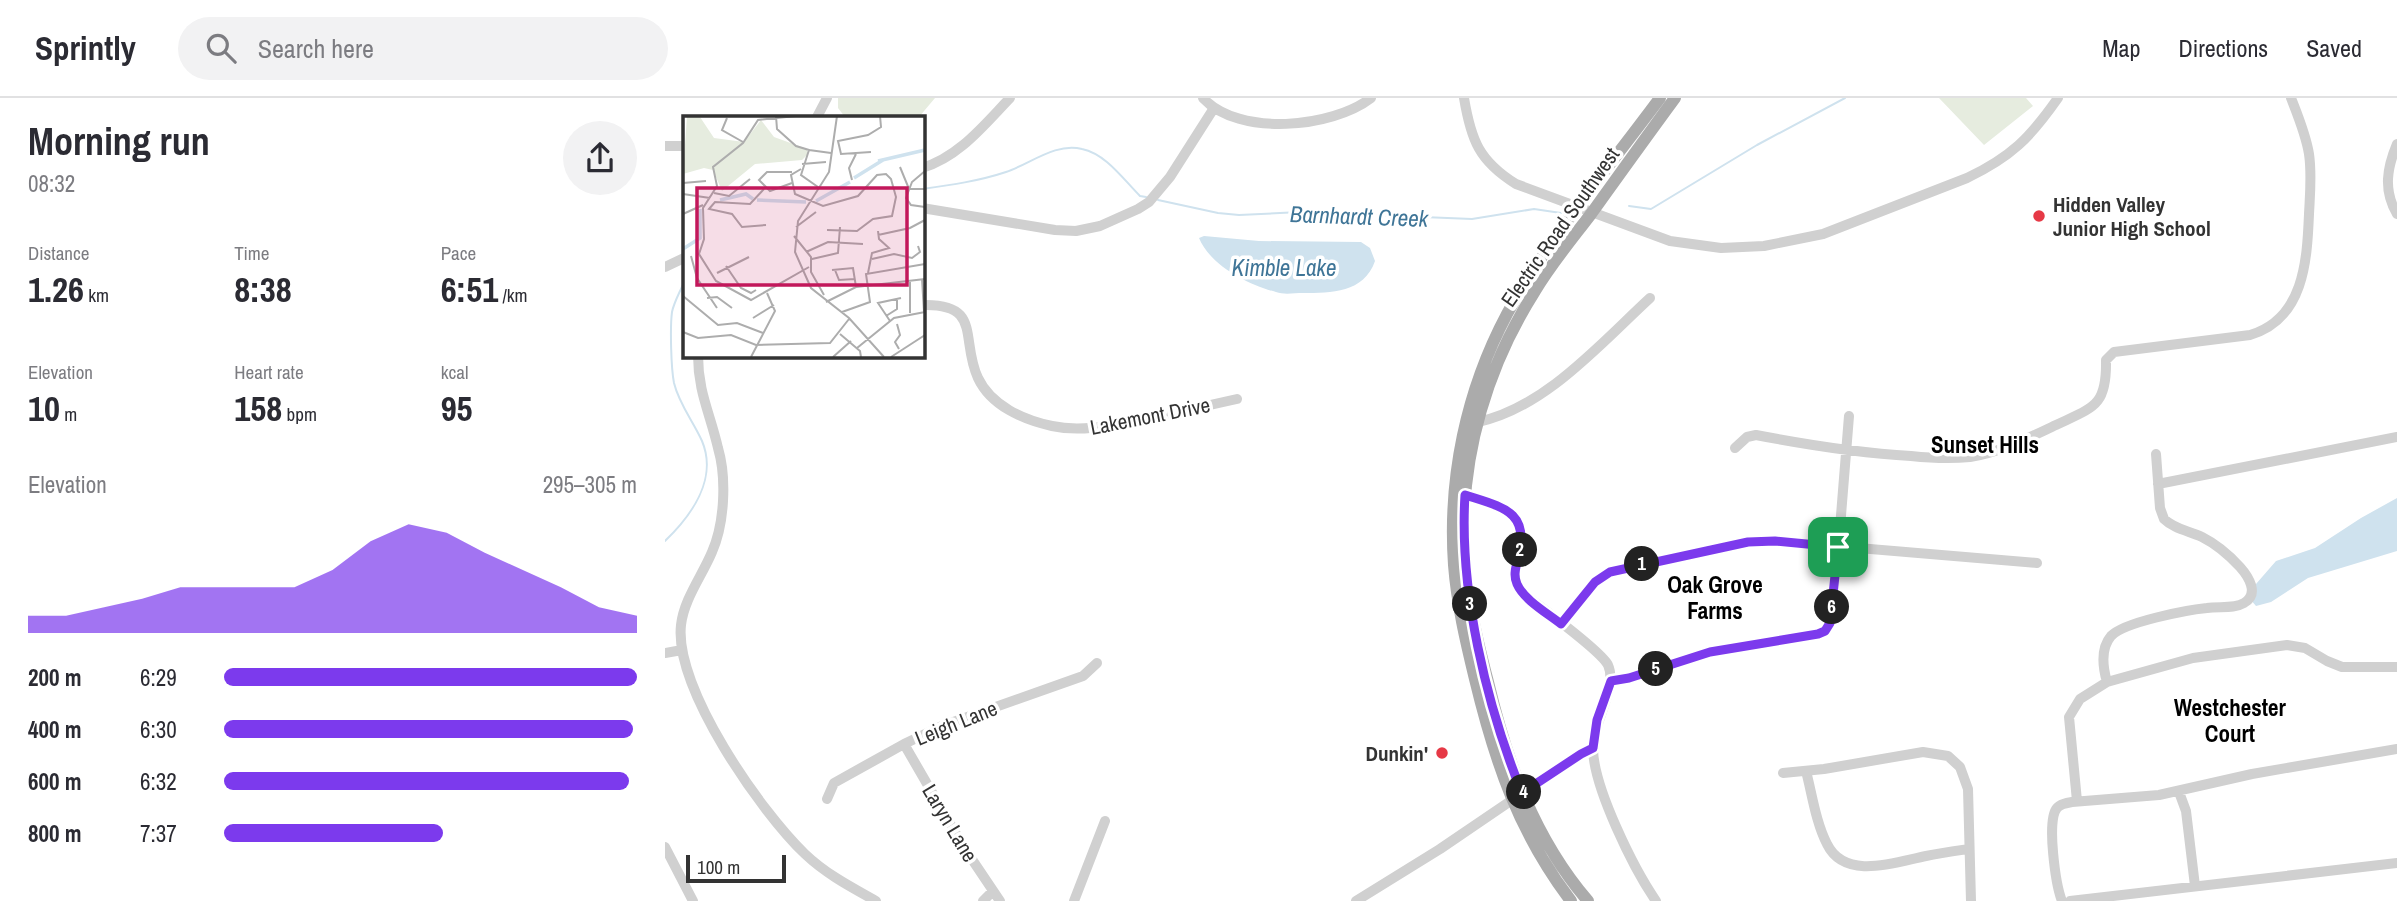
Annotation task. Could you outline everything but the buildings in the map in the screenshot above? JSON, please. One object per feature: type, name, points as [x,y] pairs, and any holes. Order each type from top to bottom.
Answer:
[{"type":"main road","name":"Electric Road Southwest","points":[[1571,901],[1532,841],[1489,733],[1458,603],[1453,541],[1456,477],[1471,404],[1496,336],[1527,281],[1660,98]]},
{"type":"main road","name":"Electric Road Southwest","points":[[1588,901],[1558,862],[1517,798],[1475,628],[1465,567],[1465,495],[1478,422],[1495,369],[1517,321],[1536,289],[1675,98]]},
{"type":"street","points":[[818,116],[827,98]]},
{"type":"street","points":[[924,167],[941,161],[964,145],[1010,98]]},
{"type":"street","points":[[1203,98],[1214,108],[1251,121],[1283,123],[1345,114],[1371,98]]},
{"type":"street","points":[[1464,98],[1472,137],[1496,170],[1527,189],[1579,206],[1591,213],[1671,241],[1704,247],[1764,246],[1823,234],[1990,167],[2021,145],[2059,98]]},
{"type":"street","points":[[1735,448],[1747,437],[1756,435],[1846,452],[1955,458],[1992,452],[2081,413],[2098,401],[2105,390],[2106,360],[2110,354],[2240,337],[2266,329],[2278,319],[2298,290],[2304,274],[2308,247],[2310,158],[2291,98]]},
{"type":"street","points":[[924,208],[1055,230],[1076,231],[1100,226],[1138,209],[1156,195],[1214,108]]},
{"type":"street","points":[[2397,144],[2387,178],[2389,198],[2397,214]]},
{"type":"street","points":[[665,146],[683,146]]},
{"type":"street","points":[[665,267],[683,258]]},
{"type":"street","points":[[1478,422],[1501,415],[1546,391],[1650,298]]},
{"type":"street","name":"Lakemont Drive","points":[[924,304],[944,305],[958,312],[967,327],[974,368],[983,387],[1009,410],[1034,421],[1066,429],[1091,428],[1237,399]]},
{"type":"street","points":[[698,357],[702,397],[720,457],[723,497],[717,538],[682,619],[682,650],[689,677],[704,713],[731,757],[780,825],[818,865],[876,901]]},
{"type":"street","points":[[1611,681],[1629,678],[1710,652],[1823,632],[1828,628],[1832,612],[1849,416]]},
{"type":"street","points":[[2158,484],[2397,437]]},
{"type":"street","points":[[2107,682],[2104,654],[2108,640],[2116,632],[2179,612],[2239,605],[2248,600],[2252,592],[2251,582],[2227,555],[2212,543],[2164,519],[2160,508],[2156,454]]},
{"type":"street","points":[[1465,495],[1495,505],[1515,519],[1523,539],[1515,572],[1517,584],[1526,596],[1605,661],[1609,668],[1611,681],[1597,720],[1593,748],[1603,791],[1619,832],[1635,867],[1656,901]]},
{"type":"street","points":[[1561,624],[1595,582],[1615,570],[1748,542],[1775,541],[2037,563]]},
{"type":"street","points":[[2077,801],[2069,717],[2080,699],[2107,682],[2193,658],[2287,645],[2305,648],[2342,667],[2397,667]]},
{"type":"street","points":[[665,653],[682,650]]},
{"type":"street","name":"Leigh Lane","points":[[827,799],[834,783],[904,744],[942,726],[1083,676],[1097,663]]},
{"type":"street","name":"Laryn Lane","points":[[904,744],[996,898]]},
{"type":"street","points":[[1356,901],[1593,748]]},
{"type":"street","points":[[2062,901],[2055,861],[2052,817],[2061,805],[2077,801],[2179,792],[2252,774],[2397,749]]},
{"type":"street","points":[[1783,773],[1923,752],[1948,756],[1960,767],[1967,781],[1971,901]]},
{"type":"street","points":[[1806,771],[1824,838],[1830,850],[1841,860],[1860,866],[1880,865],[1969,849]]},
{"type":"street","points":[[2179,792],[2189,825],[2195,886]]},
{"type":"street","points":[[1073,901],[1105,821]]},
{"type":"street","points":[[665,847],[693,901]]},
{"type":"street","points":[[2070,901],[2397,863]]},
{"type":"street","points":[[983,901],[996,898]]},
{"type":"shaded area","points":[[838,98],[935,98],[920,116],[844,116],[838,108]]},
{"type":"shaded area","points":[[1939,98],[2026,98],[2033,106],[1984,145]]},
{"type":"water","name":"Kimble Lake","points":[[1204,236],[1259,241],[1361,242],[1370,248],[1375,261],[1363,280],[1345,289],[1282,293],[1242,279],[1221,265],[1204,248],[1199,238]]},
{"type":"water","points":[[2397,498],[2397,551],[2308,578],[2271,602],[2256,606],[2250,599],[2256,584],[2276,561],[2315,548]]},
{"type":"waterway","name":"Barnhardt Creek","points":[[1629,206],[1651,209],[1757,145],[1845,98]]},
{"type":"waterway","name":"Barnhardt Creek","points":[[924,189],[996,175],[1053,151],[1072,148],[1099,156],[1140,196],[1146,197]]},
{"type":"waterway","name":"Barnhardt Creek","points":[[1158,200],[1239,215],[1300,212],[1472,219],[1534,209],[1561,213]]},
{"type":"waterway","name":"Barnhardt Creek","points":[[665,541],[692,508],[699,496],[707,469],[702,441],[679,398],[673,376],[672,312],[683,284]]},
{"type":"place","name":"Hidden Valley Junior High School","points":[[2039,216]]},
{"type":"place","name":"Dunkin'","points":[[1442,753]]},
{"type":"district","name":"Sunset Hills","points":[[1985,444]]},
{"type":"district","name":"Oak Grove Farms","points":[[1715,597]]},
{"type":"district","name":"Westchester Court","points":[[2230,720]]},
{"type":"route","points":[[1465,495],[1495,505],[1515,519],[1523,539],[1515,572],[1517,584],[1526,596],[1561,624],[1595,582],[1615,570],[1748,542],[1775,541],[1838,547],[1832,612],[1825,631],[1710,652],[1629,678],[1611,681],[1597,720],[1593,748],[1522,793],[1493,705],[1469,600],[1465,567],[1465,495]]}]
